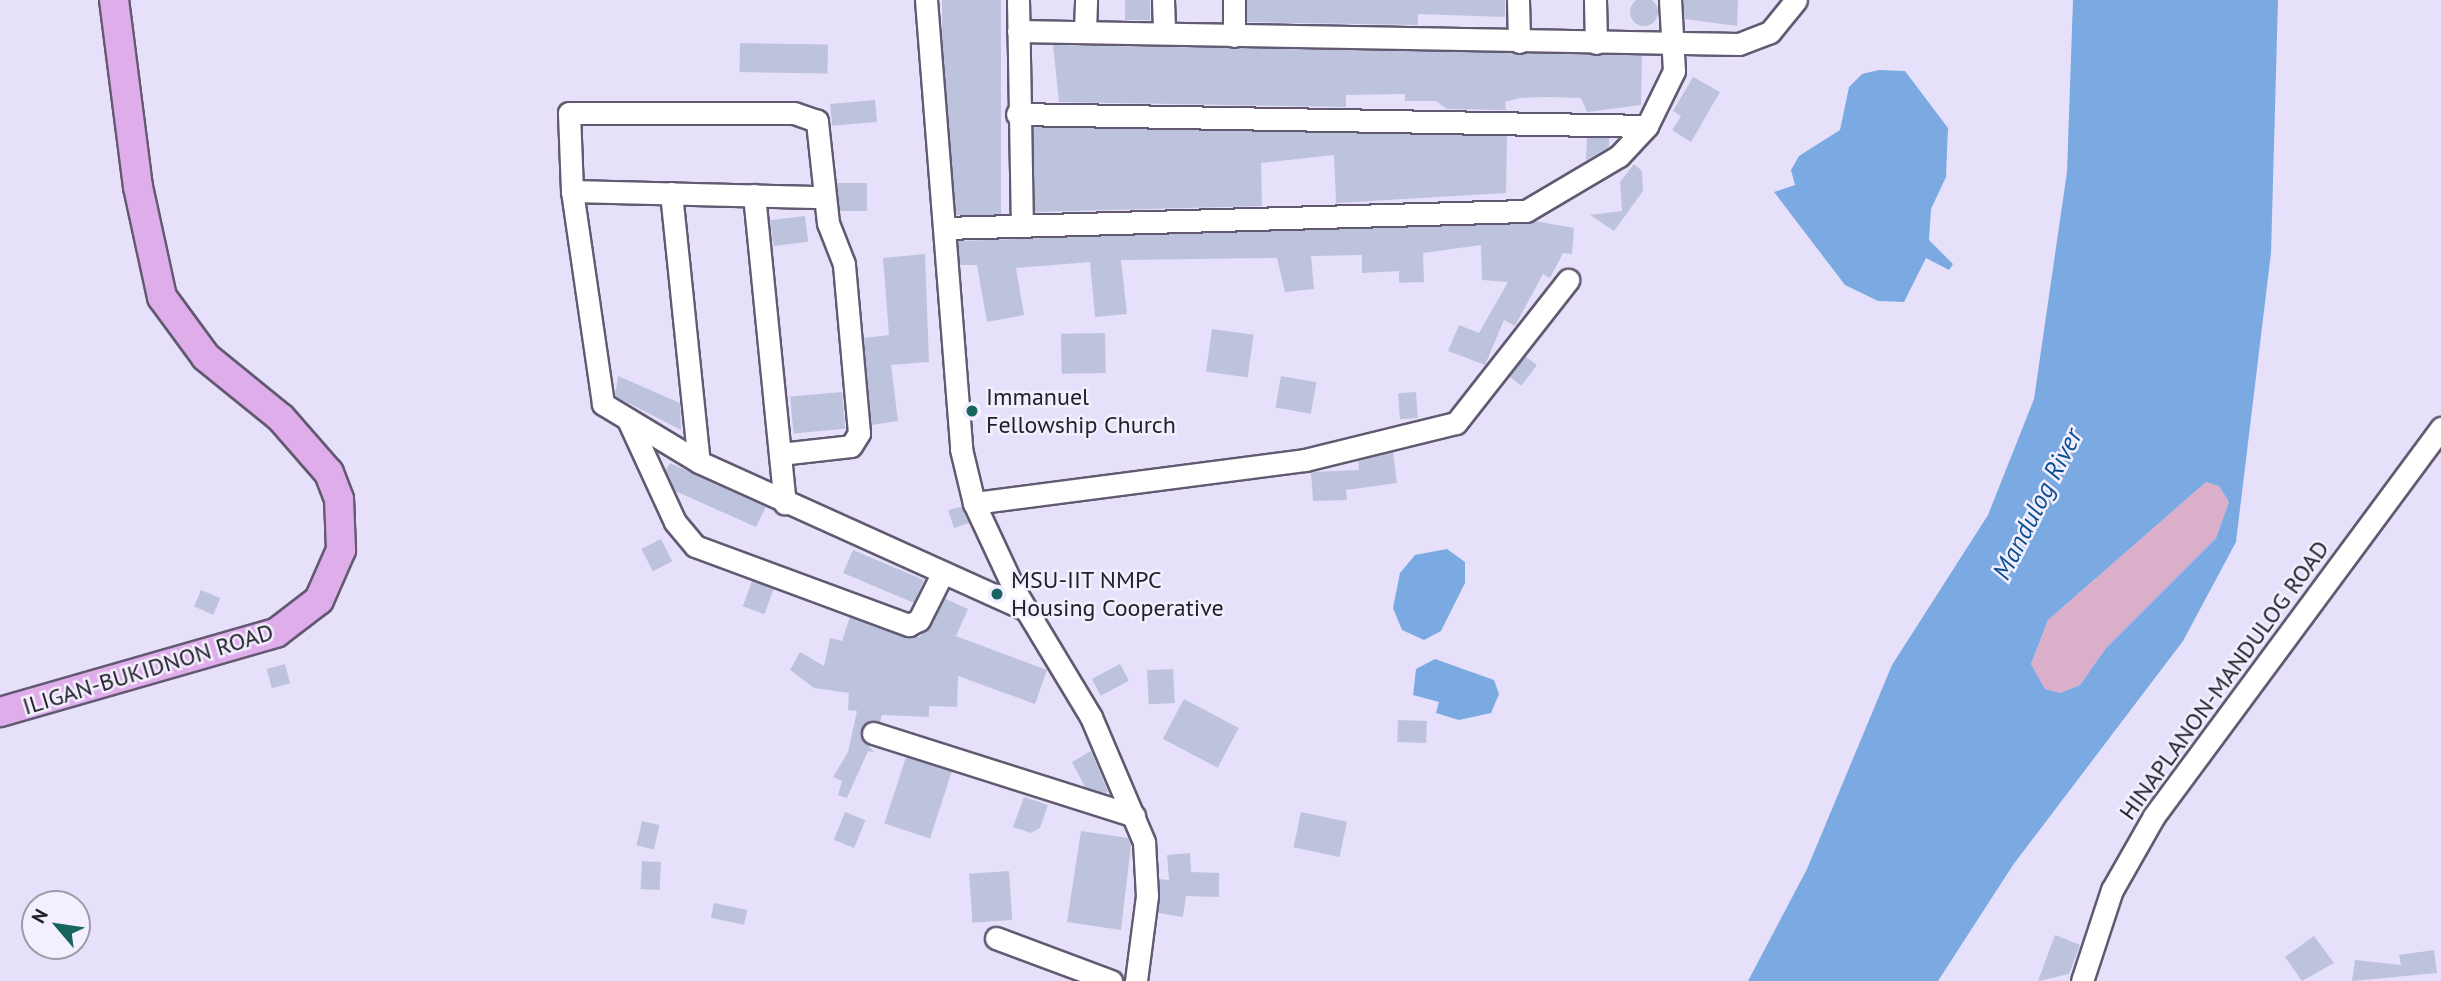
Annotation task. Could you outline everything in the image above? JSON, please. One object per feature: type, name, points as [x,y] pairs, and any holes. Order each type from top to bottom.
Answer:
[{"type":"main road","name":"ILIGAN-BUKIDNON ROAD","points":[[0,712],[276,634],[319,600],[341,550],[339,499],[329,473],[281,418],[206,357],[162,297],[138,187],[114,0]]},
{"type":"street","points":[[926,0],[961,449],[974,503],[1025,609],[1091,718],[1134,816],[1148,871],[1136,981]]},
{"type":"street","points":[[1018,0],[1017,114],[1022,226]]},
{"type":"street","points":[[1085,31],[1086,0]]},
{"type":"street","points":[[1163,0],[1164,33]]},
{"type":"street","points":[[1234,0],[1234,36]]},
{"type":"street","points":[[1518,0],[1519,42]]},
{"type":"street","points":[[1595,0],[1596,43]]},
{"type":"street","points":[[945,228],[1526,211],[1619,156],[1647,126],[1671,85],[1670,0]]},
{"type":"street","points":[[1018,31],[1672,45],[1739,44],[1762,36],[1796,0]]},
{"type":"street","points":[[780,454],[851,446],[859,433],[844,264],[824,197],[820,126],[814,117],[794,113],[569,113],[572,191],[596,389],[603,404],[629,422],[699,461],[785,503],[941,576],[1025,609]]},
{"type":"street","points":[[1017,114],[1647,126]]},
{"type":"street","points":[[572,191],[824,197]]},
{"type":"street","points":[[671,193],[699,461]]},
{"type":"street","points":[[754,195],[785,503]]},
{"type":"street","points":[[974,503],[1305,460],[1456,423],[1568,281]]},
{"type":"street","points":[[629,422],[675,522],[695,546],[906,625],[919,620],[941,576]]},
{"type":"street","name":"HINAPLANON-MANDULOG ROAD","points":[[2082,981],[2112,890],[2154,816],[2441,428]]},
{"type":"street","points":[[873,733],[1134,816]]},
{"type":"street","points":[[996,938],[1111,981]]},
{"type":"shaded area","points":[[2206,482],[2219,486],[2229,502],[2216,538],[2106,648],[2080,685],[2060,693],[2045,689],[2031,664],[2048,620]]},
{"type":"water","name":"Mandulog River","points":[[2073,0],[2278,0],[2271,253],[2236,542],[2183,641],[2013,865],[1938,981],[1748,981],[1807,869],[1892,665],[1988,515],[2034,399],[2067,172]],"holes":[[[2206,482],[2219,486],[2229,502],[2216,538],[2106,648],[2080,685],[2060,693],[2045,689],[2031,664],[2048,620]]]},
{"type":"water","points":[[1879,70],[1905,71],[1948,128],[1946,177],[1931,209],[1929,240],[1953,264],[1949,270],[1926,258],[1904,302],[1878,301],[1845,285],[1774,192],[1795,185],[1791,170],[1799,156],[1840,130],[1849,87],[1862,74]]},
{"type":"water","points":[[1447,549],[1465,562],[1465,583],[1441,631],[1424,640],[1402,630],[1393,608],[1400,573],[1415,555]]},
{"type":"water","points":[[1435,659],[1494,680],[1499,694],[1491,713],[1459,720],[1436,713],[1439,702],[1413,695],[1416,669]]},
{"type":"building","points":[[1644,-2],[1654,2],[1658,12],[1654,22],[1644,26],[1634,22],[1630,12],[1634,2]]},
{"type":"building","points":[[942,0],[1001,0],[1001,215],[942,215]]},
{"type":"building","points":[[1125,0],[1150,0],[1150,20],[1125,20]]},
{"type":"building","points":[[1247,0],[1505,0],[1505,17],[1418,14],[1418,25],[1247,22]]},
{"type":"building","points":[[1683,0],[1738,0],[1737,26],[1684,19]]},
{"type":"building","points":[[740,43],[828,45],[827,74],[739,72]]},
{"type":"building","points":[[1053,45],[1642,55],[1641,105],[1587,112],[1581,98],[1549,97],[1520,98],[1505,102],[1506,110],[1447,109],[1436,101],[1405,101],[1405,94],[1346,95],[1346,107],[1059,102]]},
{"type":"building","points":[[1693,77],[1720,92],[1691,142],[1672,130],[1681,116],[1673,111]]},
{"type":"building","points":[[875,100],[877,122],[832,126],[830,104]]},
{"type":"building","points":[[1033,127],[1507,136],[1506,193],[1336,203],[1334,155],[1261,163],[1262,206],[1035,212]]},
{"type":"building","points":[[1587,138],[1609,138],[1609,147],[1586,160]]},
{"type":"building","points":[[1634,164],[1642,171],[1643,191],[1614,231],[1590,215],[1622,211],[1620,182]]},
{"type":"building","points":[[837,183],[867,183],[867,211],[837,211]]},
{"type":"building","points":[[805,216],[808,242],[773,246],[770,220]]},
{"type":"building","points":[[1535,221],[1574,228],[1572,254],[1563,253],[1550,278],[1543,274],[1515,326],[1504,320],[1485,365],[1448,351],[1459,325],[1479,333],[1508,282],[1482,280],[1481,245],[1423,253],[1424,282],[1399,283],[1399,271],[1362,273],[1362,255],[1311,256],[1314,289],[1285,292],[1277,258],[1121,260],[1127,314],[1095,317],[1090,262],[1016,268],[1024,315],[987,322],[977,265],[960,265],[958,241]]},
{"type":"building","points":[[925,254],[929,362],[891,365],[898,421],[871,425],[864,338],[889,335],[883,258]]},
{"type":"building","points":[[1212,329],[1254,335],[1248,377],[1206,372]]},
{"type":"building","points":[[1105,333],[1106,373],[1062,374],[1061,334]]},
{"type":"building","points":[[1525,356],[1537,365],[1521,386],[1509,377]]},
{"type":"building","points":[[618,376],[680,403],[681,430],[615,396]]},
{"type":"building","points":[[1281,376],[1316,382],[1311,414],[1275,408]]},
{"type":"building","points":[[842,392],[845,429],[793,433],[790,397]]},
{"type":"building","points":[[1416,392],[1418,418],[1400,419],[1398,393]]},
{"type":"building","points":[[1393,452],[1397,483],[1346,490],[1347,500],[1313,501],[1311,472],[1359,470],[1358,461]]},
{"type":"building","points":[[670,463],[766,507],[756,527],[675,491],[666,470]]},
{"type":"building","points":[[961,507],[969,523],[954,528],[948,510]]},
{"type":"building","points":[[661,539],[672,561],[653,571],[641,549]]},
{"type":"building","points":[[853,550],[924,580],[914,603],[843,573]]},
{"type":"building","points":[[752,581],[774,589],[764,614],[743,606]]},
{"type":"building","points":[[201,590],[220,598],[213,615],[194,607]]},
{"type":"building","points":[[944,598],[968,609],[956,636],[1047,670],[1035,704],[958,676],[957,707],[929,706],[929,717],[882,715],[880,722],[864,724],[860,736],[874,752],[868,751],[847,798],[838,795],[842,781],[833,777],[848,752],[857,711],[848,710],[849,693],[814,688],[790,670],[800,652],[824,666],[830,638],[842,641],[850,617],[920,637]]},
{"type":"building","points":[[285,664],[290,683],[272,688],[267,669]]},
{"type":"building","points":[[1120,664],[1129,681],[1101,696],[1092,679]]},
{"type":"building","points":[[1173,669],[1175,703],[1149,704],[1147,670]]},
{"type":"building","points":[[1184,699],[1239,728],[1218,768],[1163,739]]},
{"type":"building","points":[[1398,720],[1427,721],[1426,743],[1397,742]]},
{"type":"building","points":[[1091,751],[1108,792],[1085,787],[1072,762]]},
{"type":"building","points":[[906,757],[952,772],[930,838],[884,824]]},
{"type":"building","points":[[1024,797],[1048,805],[1040,828],[1031,833],[1013,827]]},
{"type":"building","points":[[845,812],[865,820],[854,848],[834,840]]},
{"type":"building","points":[[1301,812],[1347,822],[1339,857],[1294,847]]},
{"type":"building","points":[[642,821],[660,825],[654,849],[636,845]]},
{"type":"building","points":[[1081,831],[1128,838],[1131,845],[1121,930],[1067,922]]},
{"type":"building","points":[[1190,853],[1191,872],[1219,873],[1219,897],[1186,896],[1183,917],[1158,913],[1159,879],[1169,880],[1167,855]]},
{"type":"building","points":[[642,861],[661,862],[660,890],[641,889]]},
{"type":"building","points":[[1009,871],[1012,920],[973,923],[969,874]]},
{"type":"building","points":[[714,903],[747,910],[744,925],[711,918]]},
{"type":"building","points":[[2055,935],[2080,945],[2069,974],[2038,981]]},
{"type":"building","points":[[2314,936],[2334,963],[2302,981],[2285,957]]},
{"type":"building","points":[[2434,950],[2437,973],[2352,981],[2355,960],[2401,965],[2399,955]]},
{"type":"place","name":"Immanuel Fellowship Church","points":[[972,411]]},
{"type":"place","name":"MSU-IIT NMPC Housing Cooperative","points":[[997,594]]}]
